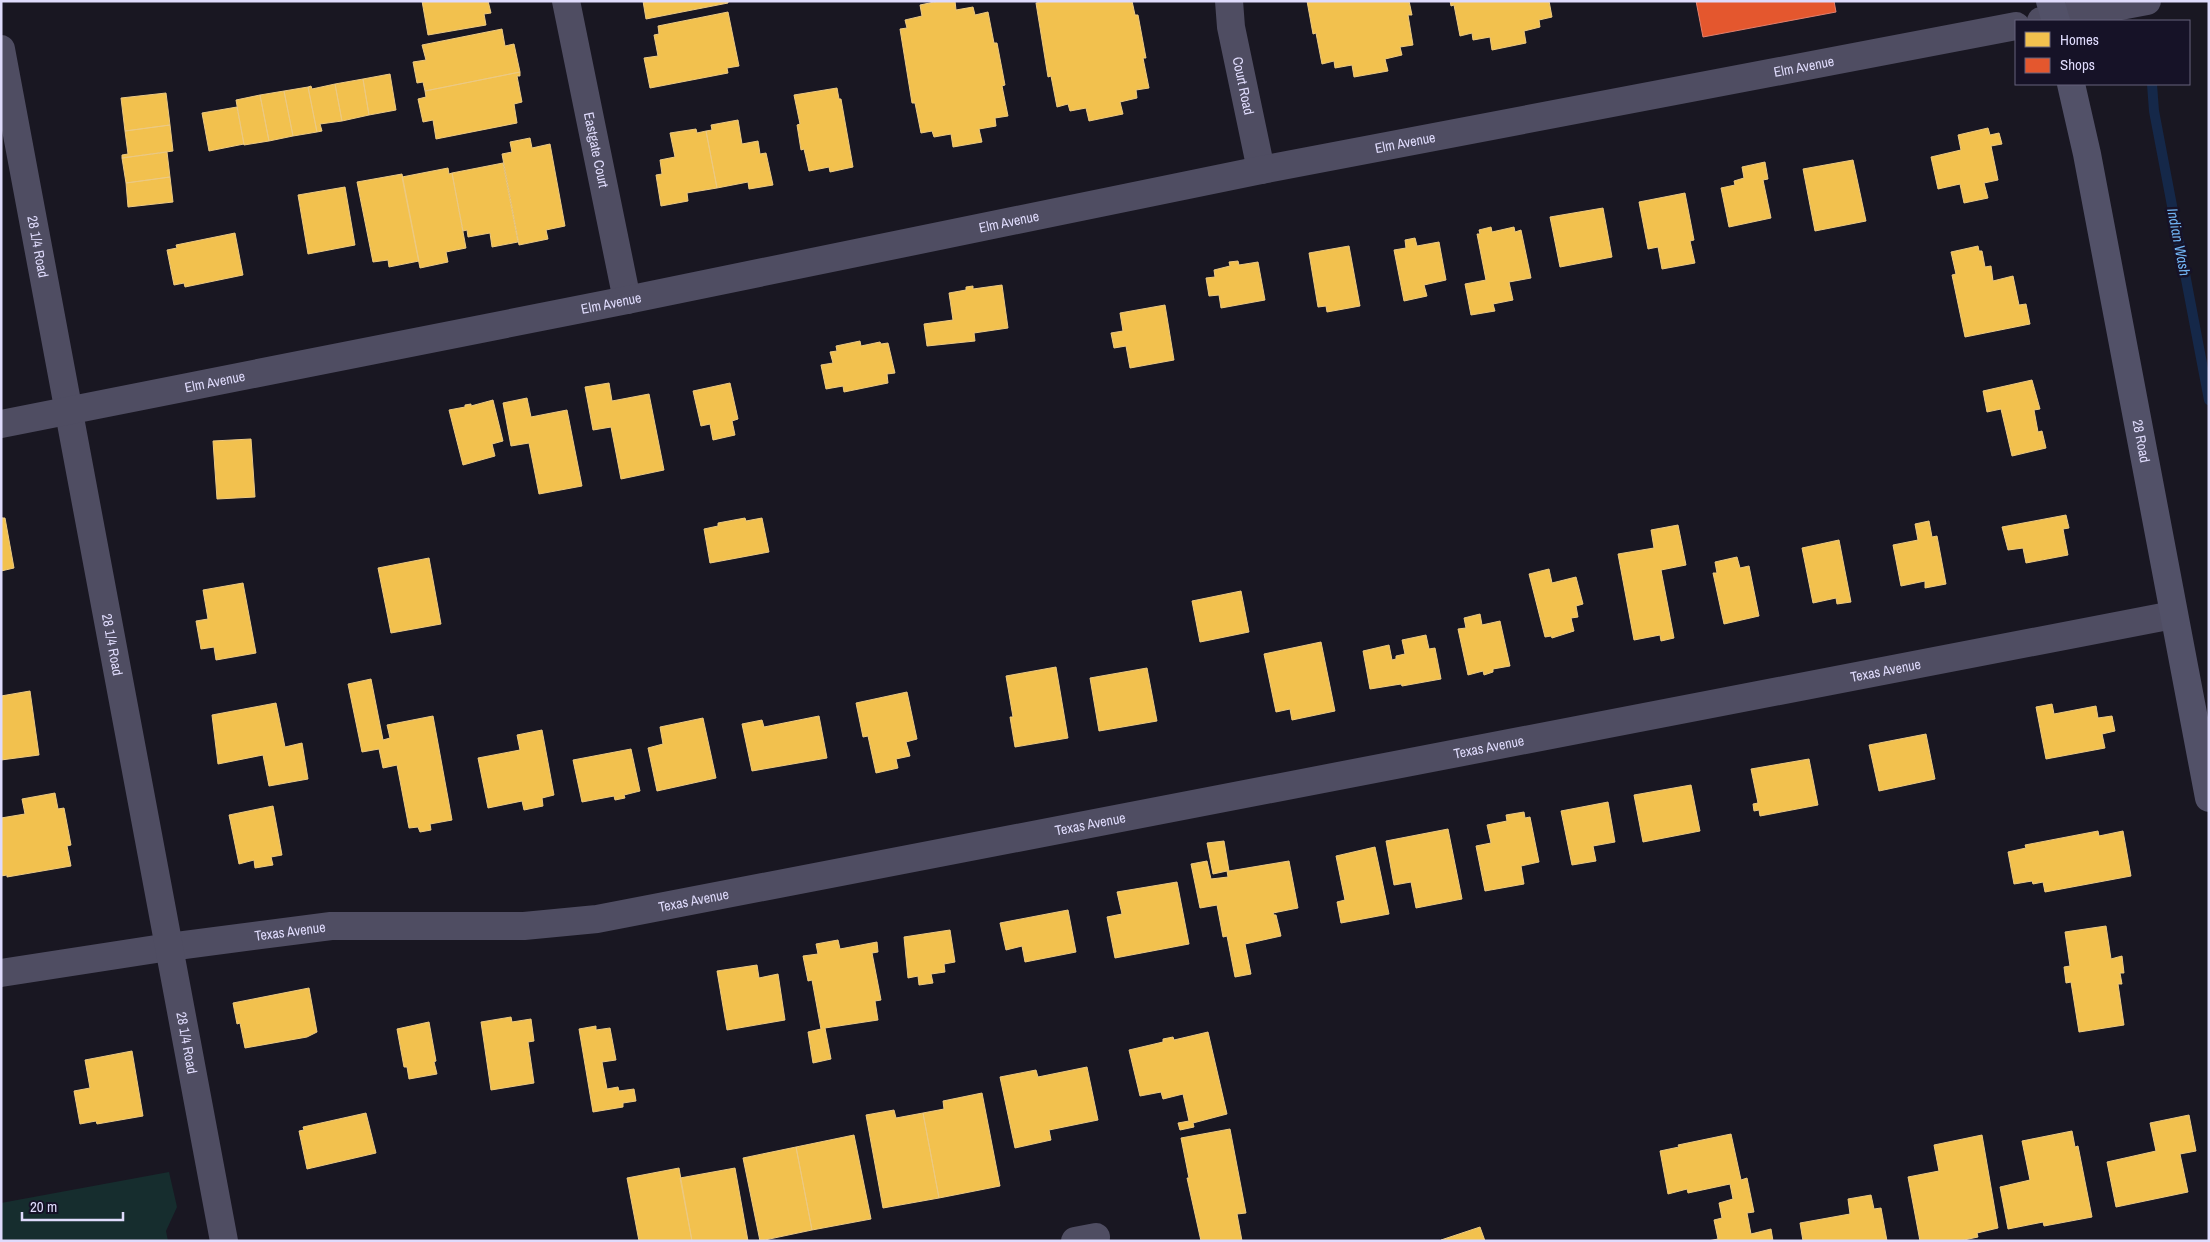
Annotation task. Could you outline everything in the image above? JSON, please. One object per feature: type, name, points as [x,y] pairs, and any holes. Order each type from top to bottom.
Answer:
[{"type":"main road","name":"28 Road","points":[[2070,85],[2087,154],[2209,798]]},
{"type":"street","name":"Eastgate Court","points":[[566,1],[627,300]]},
{"type":"street","name":"Court Road","points":[[1229,1],[1231,27],[1261,170]]},
{"type":"street","points":[[2051,16],[2147,1]]},
{"type":"street","name":"Elm Avenue","points":[[1,424],[627,300],[1261,170],[2015,26]]},
{"type":"street","name":"28 1/4 Road","points":[[1,49],[224,1241]]},
{"type":"street","name":"Texas Avenue","points":[[1,973],[169,947],[331,926],[524,926],[597,918],[2173,615]]},
{"type":"green space","points":[[169,1172],[177,1207],[166,1231],[168,1241],[1,1241],[1,1203]]},
{"type":"building: Homes","points":[[422,1],[488,1],[491,13],[484,14],[486,25],[428,35]]},
{"type":"building: Homes","points":[[643,1],[728,1],[728,3],[646,19]]},
{"type":"building: Homes","points":[[939,1],[955,1],[956,10],[973,7],[975,15],[988,12],[994,43],[997,43],[1005,85],[1002,86],[1008,116],[995,118],[996,126],[979,129],[982,142],[953,147],[951,134],[934,137],[932,131],[921,133],[915,103],[912,103],[900,29],[907,28],[905,20],[922,16],[920,5]]},
{"type":"building: Homes","points":[[1045,1],[1132,1],[1135,15],[1138,15],[1146,58],[1143,58],[1149,88],[1136,90],[1137,98],[1120,102],[1123,114],[1089,121],[1086,108],[1070,111],[1068,104],[1057,107],[1051,76],[1048,77],[1036,3]]},
{"type":"building: Homes","points":[[1307,1],[1409,1],[1412,15],[1408,15],[1413,45],[1400,47],[1402,55],[1385,59],[1388,71],[1354,77],[1352,65],[1335,68],[1334,61],[1322,64],[1316,33],[1313,34]]},
{"type":"building: Homes","points":[[1450,1],[1549,1],[1552,17],[1539,20],[1540,27],[1524,31],[1526,43],[1492,50],[1490,37],[1473,40],[1472,33],[1460,36],[1454,5],[1451,6]]},
{"type":"building: Homes","points":[[728,12],[739,66],[727,68],[728,73],[650,88],[644,58],[658,56],[654,35],[659,34],[658,26]]},
{"type":"building: Homes","points":[[502,29],[505,46],[514,44],[520,72],[425,91],[423,82],[417,83],[413,62],[426,60],[422,45]]},
{"type":"building: Homes","points":[[520,72],[520,76],[517,76],[522,102],[514,104],[517,123],[436,139],[433,120],[423,122],[418,99],[426,97],[425,91]]},
{"type":"building: Homes","points":[[390,74],[396,110],[369,115],[363,79]]},
{"type":"building: Homes","points":[[363,79],[369,115],[342,121],[335,84]]},
{"type":"building: Homes","points":[[335,84],[342,121],[320,124],[322,131],[317,132],[308,87],[311,86],[312,89]]},
{"type":"building: Homes","points":[[308,87],[317,132],[293,136],[284,91]]},
{"type":"building: Homes","points":[[837,88],[839,99],[841,99],[853,167],[830,172],[829,167],[809,171],[804,149],[801,150],[797,125],[800,124],[794,95]]},
{"type":"building: Homes","points":[[284,91],[293,136],[269,141],[260,95]]},
{"type":"building: Homes","points":[[166,93],[170,125],[125,131],[121,98]]},
{"type":"building: Homes","points":[[260,95],[269,141],[244,145],[236,100]]},
{"type":"building: Homes","points":[[237,107],[244,144],[209,151],[202,113]]},
{"type":"building: Homes","points":[[738,120],[742,144],[758,141],[760,154],[766,153],[773,185],[749,189],[748,182],[717,188],[706,131],[712,130],[711,125]]},
{"type":"building: Homes","points":[[170,125],[173,151],[122,158],[122,155],[128,154],[125,131]]},
{"type":"building: Homes","points":[[1988,128],[1990,135],[1999,133],[2002,144],[1991,146],[1998,180],[1984,183],[1988,198],[1964,203],[1960,184],[1938,189],[1931,157],[1961,150],[1958,135]]},
{"type":"building: Homes","points":[[696,129],[697,133],[706,131],[717,188],[687,193],[688,201],[661,206],[656,175],[662,174],[660,160],[675,157],[670,133]]},
{"type":"building: Homes","points":[[530,138],[532,148],[550,144],[565,226],[546,230],[548,239],[519,245],[502,154],[512,152],[510,142]]},
{"type":"building: Homes","points":[[167,152],[170,177],[126,183],[122,158]]},
{"type":"building: Homes","points":[[1853,160],[1866,221],[1815,231],[1803,169]]},
{"type":"building: Homes","points":[[1765,162],[1768,179],[1763,180],[1771,218],[1729,227],[1721,188],[1735,185],[1734,181],[1744,178],[1742,167]]},
{"type":"building: Homes","points":[[503,163],[518,242],[492,247],[490,233],[468,237],[467,230],[463,231],[452,173]]},
{"type":"building: Homes","points":[[448,168],[449,174],[452,173],[466,248],[446,252],[448,262],[420,268],[402,177]]},
{"type":"building: Homes","points":[[402,174],[419,261],[389,267],[388,260],[373,262],[357,182]]},
{"type":"building: Homes","points":[[170,177],[173,202],[128,207],[126,183]]},
{"type":"building: Homes","points":[[345,187],[355,245],[308,254],[298,195]]},
{"type":"building: Homes","points":[[1685,193],[1694,240],[1690,241],[1695,263],[1662,269],[1658,247],[1648,249],[1639,202]]},
{"type":"building: Homes","points":[[1603,208],[1612,257],[1560,267],[1550,217]]},
{"type":"building: Homes","points":[[1491,227],[1492,232],[1514,227],[1515,232],[1521,230],[1531,278],[1509,282],[1513,300],[1493,304],[1495,311],[1471,315],[1465,284],[1486,280],[1477,234],[1480,234],[1479,230]]},
{"type":"building: Homes","points":[[235,233],[243,275],[185,287],[184,283],[174,285],[167,250],[177,248],[176,245]]},
{"type":"building: Homes","points":[[1415,238],[1417,246],[1439,242],[1446,280],[1424,285],[1427,296],[1404,301],[1394,250],[1406,248],[1405,240]]},
{"type":"building: Homes","points":[[1349,246],[1360,306],[1327,312],[1326,306],[1318,307],[1309,253]]},
{"type":"building: Homes","points":[[1978,246],[1979,251],[1982,251],[1985,267],[1991,266],[1993,281],[2013,276],[2019,305],[2026,304],[2030,324],[1965,337],[1952,275],[1956,274],[1951,252]]},
{"type":"building: Homes","points":[[1238,261],[1239,265],[1258,262],[1265,300],[1221,308],[1219,295],[1209,296],[1206,278],[1215,277],[1214,270],[1230,266],[1229,262]]},
{"type":"building: Homes","points":[[1002,285],[1008,328],[974,333],[975,341],[927,346],[924,324],[953,320],[949,293],[966,290],[966,287],[973,286],[973,289]]},
{"type":"building: Homes","points":[[1165,305],[1174,360],[1130,368],[1126,346],[1114,348],[1111,333],[1123,331],[1120,313]]},
{"type":"building: Homes","points":[[860,341],[861,346],[880,342],[881,344],[888,343],[895,373],[887,374],[888,383],[844,392],[843,386],[826,389],[821,365],[833,363],[830,352],[837,351],[836,346]]},
{"type":"building: Homes","points":[[2032,380],[2040,409],[2034,410],[2038,432],[2042,431],[2046,448],[2012,456],[2001,409],[1987,412],[1983,391]]},
{"type":"building: Homes","points":[[609,383],[612,401],[649,394],[664,470],[621,479],[611,427],[593,430],[585,387]]},
{"type":"building: Homes","points":[[730,383],[738,419],[732,421],[735,435],[713,440],[710,424],[701,426],[693,391]]},
{"type":"building: Homes","points":[[527,398],[531,417],[567,410],[582,486],[539,494],[529,443],[511,446],[503,403]]},
{"type":"building: Homes","points":[[493,400],[503,441],[492,444],[495,456],[463,465],[449,410]]},
{"type":"building: Homes","points":[[251,439],[255,497],[217,499],[213,441]]},
{"type":"building: Homes","points":[[1,515],[2,518],[5,518],[14,568],[1,571]]},
{"type":"building: Homes","points":[[2066,515],[2069,528],[2063,529],[2068,555],[2026,563],[2023,548],[2008,550],[2002,527]]},
{"type":"building: Homes","points":[[745,518],[746,521],[762,518],[769,552],[710,563],[704,529],[718,526],[718,523]]},
{"type":"building: Homes","points":[[1929,521],[1932,537],[1937,536],[1946,584],[1925,588],[1925,581],[1901,586],[1893,545],[1918,540],[1915,524]]},
{"type":"building: Homes","points":[[1678,525],[1686,565],[1661,570],[1674,638],[1661,641],[1660,635],[1634,640],[1618,554],[1654,548],[1651,530]]},
{"type":"building: Homes","points":[[1839,540],[1851,602],[1837,604],[1836,598],[1813,603],[1802,548]]},
{"type":"building: Homes","points":[[1737,557],[1740,568],[1749,566],[1759,616],[1724,624],[1713,573],[1717,573],[1715,562]]},
{"type":"building: Homes","points":[[429,558],[441,624],[391,633],[378,568]]},
{"type":"building: Homes","points":[[1549,569],[1552,583],[1576,577],[1583,604],[1576,606],[1578,617],[1571,618],[1574,631],[1552,638],[1551,636],[1545,637],[1529,574]]},
{"type":"building: Homes","points":[[243,583],[256,653],[216,660],[214,647],[201,649],[196,621],[208,619],[203,590]]},
{"type":"building: Homes","points":[[1241,591],[1249,632],[1200,642],[1192,601]]},
{"type":"building: Homes","points":[[1480,614],[1482,625],[1500,621],[1510,666],[1493,669],[1493,672],[1484,675],[1483,671],[1468,675],[1458,629],[1466,628],[1464,618]]},
{"type":"building: Homes","points":[[1426,635],[1429,649],[1435,648],[1441,679],[1370,689],[1363,651],[1389,645],[1392,660],[1396,659],[1396,656],[1405,654],[1402,640]]},
{"type":"building: Homes","points":[[1321,642],[1335,711],[1292,720],[1290,709],[1276,712],[1264,654]]},
{"type":"building: Homes","points":[[1056,667],[1068,738],[1015,747],[1010,717],[1013,717],[1006,676]]},
{"type":"building: Homes","points":[[1147,668],[1157,721],[1099,731],[1090,678]]},
{"type":"building: Homes","points":[[371,679],[383,740],[390,738],[387,725],[433,716],[452,820],[430,824],[431,830],[420,832],[418,827],[409,828],[397,765],[383,768],[379,749],[362,752],[348,684]]},
{"type":"building: Homes","points":[[30,691],[39,755],[1,760],[1,696]]},
{"type":"building: Homes","points":[[907,692],[917,739],[906,742],[910,756],[896,759],[898,768],[876,773],[868,736],[863,737],[856,703]]},
{"type":"building: Homes","points":[[276,703],[285,747],[302,743],[308,779],[269,786],[263,755],[218,764],[212,715]]},
{"type":"building: Homes","points":[[2052,704],[2054,714],[2096,706],[2098,718],[2112,716],[2115,731],[2102,734],[2105,748],[2046,759],[2036,707]]},
{"type":"building: Homes","points":[[819,716],[827,758],[752,771],[742,724],[762,720],[764,727]]},
{"type":"building: Homes","points":[[703,718],[716,778],[657,791],[648,748],[663,744],[660,727]]},
{"type":"building: Homes","points":[[542,730],[554,795],[542,798],[543,806],[524,810],[522,801],[488,808],[478,758],[520,750],[517,735]]},
{"type":"building: Homes","points":[[1926,734],[1935,779],[1879,791],[1869,745]]},
{"type":"building: Homes","points":[[631,749],[640,791],[624,795],[625,798],[615,800],[614,796],[582,802],[573,760]]},
{"type":"building: Homes","points":[[1809,759],[1818,805],[1760,816],[1759,810],[1754,811],[1753,804],[1758,803],[1751,769]]},
{"type":"building: Homes","points":[[1691,785],[1700,831],[1643,842],[1634,795]]},
{"type":"building: Homes","points":[[55,793],[58,809],[64,808],[71,845],[67,846],[71,866],[7,877],[7,875],[1,876],[1,818],[25,814],[22,799]]},
{"type":"building: Homes","points":[[1608,802],[1615,842],[1593,846],[1596,861],[1572,865],[1561,811]]},
{"type":"building: Homes","points":[[273,806],[282,855],[271,857],[273,865],[255,868],[254,860],[239,864],[229,815]]},
{"type":"building: Homes","points":[[1524,812],[1525,818],[1530,817],[1539,862],[1521,866],[1524,884],[1485,891],[1476,846],[1491,843],[1487,825],[1507,821],[1506,815]]},
{"type":"building: Homes","points":[[1448,829],[1462,899],[1416,908],[1411,882],[1394,885],[1386,841]]},
{"type":"building: Homes","points":[[2098,831],[2099,836],[2123,831],[2131,876],[2045,892],[2043,882],[2033,884],[2032,881],[2014,884],[2008,852],[2026,848],[2025,845]]},
{"type":"building: Homes","points":[[1224,841],[1229,871],[1289,861],[1298,908],[1273,913],[1276,915],[1281,936],[1245,944],[1251,974],[1235,977],[1227,936],[1223,937],[1217,905],[1200,908],[1191,864],[1207,861],[1211,879],[1228,877],[1227,871],[1213,874],[1207,843]]},
{"type":"building: Homes","points":[[1375,847],[1389,914],[1341,923],[1337,902],[1345,900],[1336,856]]},
{"type":"building: Homes","points":[[1177,882],[1189,944],[1115,958],[1107,917],[1122,914],[1117,892]]},
{"type":"building: Homes","points":[[1068,910],[1076,952],[1025,962],[1022,946],[1006,950],[1000,923]]},
{"type":"building: Homes","points":[[2106,926],[2111,959],[2122,956],[2124,973],[2120,973],[2122,984],[2118,984],[2124,1025],[2079,1032],[2071,982],[2066,983],[2064,967],[2070,966],[2065,932]]},
{"type":"building: Homes","points":[[950,930],[955,962],[944,964],[945,972],[931,974],[933,983],[919,985],[918,976],[908,978],[904,937]]},
{"type":"building: Homes","points":[[838,940],[840,949],[877,942],[878,952],[872,953],[881,1000],[875,1001],[878,1020],[825,1028],[831,1059],[813,1063],[808,1032],[821,1029],[812,980],[808,981],[803,956],[818,954],[816,944]]},
{"type":"building: Homes","points":[[757,965],[759,978],[778,974],[785,1020],[727,1030],[717,971]]},
{"type":"building: Homes","points":[[309,988],[317,1032],[307,1037],[245,1048],[240,1023],[237,1024],[233,1003]]},
{"type":"building: Homes","points":[[511,1017],[512,1022],[531,1019],[534,1041],[528,1042],[534,1083],[491,1090],[481,1022]]},
{"type":"building: Homes","points":[[429,1022],[437,1074],[409,1079],[407,1067],[404,1067],[397,1029]]},
{"type":"building: Homes","points":[[596,1026],[596,1030],[610,1028],[616,1060],[602,1062],[607,1089],[618,1087],[619,1091],[634,1089],[636,1101],[623,1103],[623,1107],[593,1112],[579,1029]]},
{"type":"building: Homes","points":[[1208,1032],[1227,1114],[1193,1123],[1194,1127],[1180,1130],[1178,1123],[1189,1121],[1183,1094],[1163,1099],[1161,1092],[1140,1096],[1129,1050],[1163,1042],[1163,1039],[1173,1037],[1174,1040]]},
{"type":"building: Homes","points":[[132,1051],[143,1116],[97,1124],[96,1121],[80,1124],[74,1091],[90,1088],[85,1060]]},
{"type":"building: Homes","points":[[1087,1067],[1098,1120],[1049,1130],[1051,1140],[1015,1148],[1000,1077],[1036,1070],[1038,1077]]},
{"type":"building: Homes","points":[[982,1093],[1000,1186],[939,1198],[923,1113],[944,1109],[943,1101]]},
{"type":"building: Homes","points":[[894,1110],[896,1118],[923,1113],[939,1198],[883,1208],[866,1115]]},
{"type":"building: Homes","points":[[366,1113],[376,1153],[307,1169],[299,1131],[304,1130],[303,1127]]},
{"type":"building: Homes","points":[[2189,1115],[2196,1151],[2180,1154],[2188,1192],[2116,1207],[2107,1162],[2156,1151],[2150,1123]]},
{"type":"building: Homes","points":[[1230,1129],[1246,1213],[1237,1214],[1242,1241],[1201,1241],[1187,1178],[1189,1178],[1181,1138]]},
{"type":"building: Homes","points":[[2072,1131],[2075,1147],[2078,1146],[2092,1217],[2044,1226],[2043,1222],[2008,1229],[2000,1187],[2030,1180],[2022,1141]]},
{"type":"building: Homes","points":[[1731,1134],[1741,1180],[1747,1178],[1754,1212],[1747,1213],[1751,1234],[1771,1229],[1773,1241],[1708,1241],[1718,1239],[1714,1220],[1722,1218],[1719,1203],[1733,1199],[1730,1184],[1688,1193],[1687,1189],[1668,1194],[1660,1151],[1679,1147],[1678,1145]]},
{"type":"building: Homes","points":[[854,1135],[871,1219],[812,1230],[796,1147]]},
{"type":"building: Homes","points":[[1982,1135],[1998,1228],[1977,1233],[1978,1237],[1959,1241],[1920,1241],[1908,1177],[1939,1171],[1934,1145]]},
{"type":"building: Homes","points":[[796,1147],[812,1230],[760,1241],[743,1158]]},
{"type":"building: Homes","points":[[679,1168],[692,1241],[639,1241],[627,1178]]},
{"type":"building: Homes","points":[[735,1168],[748,1241],[692,1241],[680,1178]]},
{"type":"building: Homes","points":[[1871,1195],[1874,1209],[1881,1208],[1887,1241],[1803,1241],[1800,1223],[1850,1214],[1848,1199]]},
{"type":"building: Homes","points":[[1480,1227],[1485,1241],[1441,1241],[1441,1240]]},
{"type":"building: Shops","points":[[1696,1],[1834,1],[1836,12],[1703,37]]},
{"type":"waterway","name":"Indian Wash","points":[[2152,85],[2154,111],[2209,400]]}]
